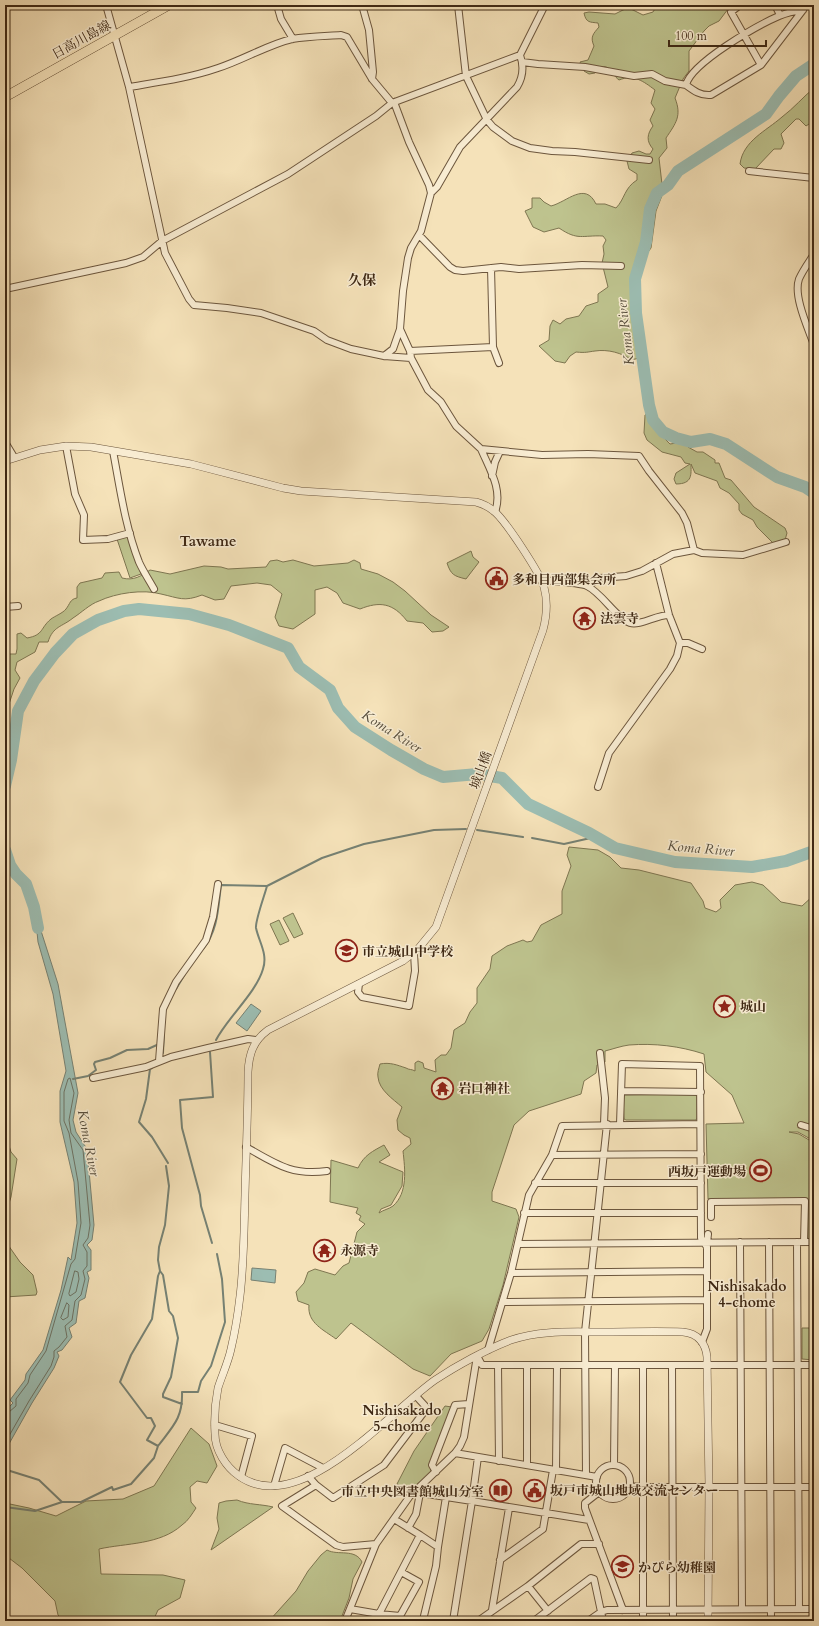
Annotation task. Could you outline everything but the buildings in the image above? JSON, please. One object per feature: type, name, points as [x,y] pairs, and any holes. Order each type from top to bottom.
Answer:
[{"type":"main road","name":"日高川島線","points":[[5,96],[169,5]]},
{"type":"street","points":[[106,5],[129,87],[165,253],[194,306],[227,308],[261,313],[314,330],[327,340],[338,345],[384,356],[411,358]]},
{"type":"street","points":[[277,5],[281,18],[293,39]]},
{"type":"street","points":[[362,5],[369,30],[373,72],[372,79]]},
{"type":"street","points":[[458,5],[466,76],[487,120],[493,127],[512,141],[530,148],[648,160]]},
{"type":"street","points":[[5,290],[126,263],[143,257],[162,241],[288,174],[376,116],[393,103],[520,54],[545,5]]},
{"type":"street","points":[[740,5],[731,12],[761,65]]},
{"type":"street","points":[[775,5],[780,15]]},
{"type":"street","points":[[522,62],[585,68],[634,76],[652,74],[666,80],[686,85],[705,96],[712,95],[761,65],[804,7]]},
{"type":"street","points":[[686,85],[687,81],[697,69],[715,54],[744,35],[780,15],[804,7]]},
{"type":"street","points":[[129,87],[181,79],[217,69],[293,39],[341,35],[347,37],[372,79],[393,103],[429,185],[431,193],[424,224],[411,248],[405,269],[400,329],[393,349],[384,356]]},
{"type":"street","points":[[431,193],[437,187],[460,147],[517,88],[520,81],[522,62],[520,54]]},
{"type":"street","points":[[749,171],[814,178]]},
{"type":"street","points":[[419,235],[450,267],[456,270],[463,271],[501,267],[519,269],[582,265],[622,266]]},
{"type":"street","points":[[814,254],[799,280],[797,289],[814,345]]},
{"type":"street","points":[[491,268],[493,347],[499,363]]},
{"type":"street","points":[[5,461],[40,450],[66,446],[91,447],[191,464],[283,488],[301,491],[476,502],[486,505],[495,512],[498,503],[498,495],[481,449],[456,426],[441,402],[428,390],[411,358],[410,350],[400,329]]},
{"type":"street","points":[[410,350],[493,347]]},
{"type":"street","points":[[5,442],[14,458]]},
{"type":"street","points":[[66,446],[75,494],[84,515],[83,540],[108,539],[130,533]]},
{"type":"street","points":[[481,449],[563,456],[588,454],[639,456],[682,513],[687,524],[694,550]]},
{"type":"street","points":[[113,451],[124,512],[130,533],[140,563],[154,589]]},
{"type":"street","points":[[492,476],[495,462],[500,451]]},
{"type":"street","name":"城山橋","points":[[256,1040],[268,1030],[403,961],[414,953],[430,936],[436,927],[546,619],[547,602],[541,580],[503,520],[495,512]]},
{"type":"street","points":[[587,586],[600,578],[626,576],[642,571],[673,554],[694,550],[702,553],[743,554],[786,542]]},
{"type":"street","points":[[598,787],[609,753],[670,669],[677,656],[680,643],[669,615],[656,563]]},
{"type":"street","points":[[541,580],[587,586],[623,619],[630,623],[637,624],[662,615],[669,615]]},
{"type":"street","points":[[5,607],[18,606]]},
{"type":"street","points":[[680,643],[688,643],[702,649]]},
{"type":"street","points":[[159,1061],[162,1009],[176,982],[206,940],[210,931],[218,884]]},
{"type":"street","points":[[359,984],[358,992],[362,997],[409,1006],[415,971],[414,953]]},
{"type":"street","points":[[93,1078],[146,1066],[193,1051],[248,1039],[256,1040],[251,1051],[249,1064],[242,1279],[231,1350],[218,1391],[215,1425],[217,1447],[222,1458],[241,1477],[260,1485],[274,1486],[293,1483],[308,1476],[349,1452],[433,1381],[453,1368],[509,1341],[550,1332],[692,1333],[702,1342],[706,1350],[707,1365],[709,1487],[708,1621]]},
{"type":"street","points":[[586,1475],[585,1332],[601,1184],[605,1124],[605,1098],[600,1052]]},
{"type":"street","points":[[620,1124],[622,1064],[700,1066],[701,1238],[706,1243]]},
{"type":"street","points":[[621,1091],[701,1092]]},
{"type":"street","points":[[488,1350],[511,1272],[529,1195],[552,1155],[562,1126],[605,1124],[700,1124]]},
{"type":"street","points":[[801,1125],[814,1129]]},
{"type":"street","points":[[246,1147],[274,1163],[292,1171],[308,1173],[327,1171]]},
{"type":"street","points":[[552,1155],[701,1154]]},
{"type":"street","points":[[535,1183],[701,1183]]},
{"type":"street","points":[[711,1217],[711,1202],[806,1201],[804,1242]]},
{"type":"street","points":[[524,1214],[701,1213]]},
{"type":"street","points":[[702,1342],[707,1329],[706,1243],[708,1234]]},
{"type":"street","points":[[740,1242],[742,1609]]},
{"type":"street","points":[[769,1242],[771,1621]]},
{"type":"street","points":[[797,1242],[799,1609]]},
{"type":"street","points":[[518,1244],[814,1242]]},
{"type":"street","points":[[511,1272],[707,1271]]},
{"type":"street","points":[[503,1302],[707,1300]]},
{"type":"street","points":[[477,1356],[482,1365],[814,1365]]},
{"type":"street","points":[[345,1621],[376,1544],[394,1519],[417,1492],[460,1446],[464,1437],[477,1356]]},
{"type":"street","points":[[498,1365],[499,1461]]},
{"type":"street","points":[[527,1365],[527,1465]]},
{"type":"street","points":[[672,1365],[673,1621]]},
{"type":"street","points":[[500,1560],[541,1531],[544,1527],[555,1470],[557,1366]]},
{"type":"street","points":[[614,1465],[615,1366]]},
{"type":"street","points":[[643,1366],[643,1621]]},
{"type":"street","points":[[308,1476],[316,1485],[333,1498],[384,1465],[427,1408],[416,1396]]},
{"type":"street","points":[[436,1472],[432,1465],[455,1405],[469,1404]]},
{"type":"street","points":[[215,1425],[252,1436],[241,1477]]},
{"type":"street","points":[[274,1486],[285,1448],[323,1468]]},
{"type":"street","points":[[455,1453],[478,1458],[597,1476]]},
{"type":"street","points":[[452,1621],[478,1458]]},
{"type":"street","points":[[614,1465],[625,1471],[630,1479],[629,1486],[626,1492],[617,1498],[607,1497],[599,1492],[597,1476],[604,1468],[614,1465]]},
{"type":"street","points":[[316,1485],[282,1506],[336,1545],[343,1547],[376,1544]]},
{"type":"street","points":[[629,1486],[814,1486]]},
{"type":"street","points":[[417,1492],[589,1520]]},
{"type":"street","points":[[408,1528],[416,1514],[417,1492]]},
{"type":"street","points":[[599,1492],[586,1503],[585,1508],[622,1610]]},
{"type":"street","points":[[424,1621],[436,1566],[446,1497]]},
{"type":"street","points":[[492,1610],[509,1508]]},
{"type":"street","points":[[394,1519],[438,1547]]},
{"type":"street","points":[[379,1614],[420,1536]]},
{"type":"street","points":[[478,1621],[528,1586],[581,1544],[598,1544]]},
{"type":"street","points":[[350,1609],[400,1616],[419,1582],[401,1572]]},
{"type":"street","points":[[534,1621],[591,1578],[594,1579],[603,1621]]},
{"type":"street","points":[[528,1586],[548,1611]]},
{"type":"street","points":[[588,1621],[601,1612],[622,1610],[771,1608],[814,1609]]},
{"type":"green space","points":[[661,5],[669,5],[678,8],[683,5],[731,5],[719,21],[709,26],[704,31],[689,51],[689,71],[683,79],[675,98],[678,110],[677,119],[666,138],[667,148],[659,158],[663,193],[656,211],[651,248],[643,259],[639,273],[637,303],[640,312],[642,357],[632,360],[615,352],[576,352],[570,356],[565,363],[555,361],[539,346],[549,340],[550,326],[553,320],[560,324],[566,319],[579,316],[586,306],[598,302],[598,294],[608,287],[602,263],[604,254],[603,246],[606,240],[603,236],[571,235],[559,228],[544,232],[533,227],[525,211],[532,208],[532,198],[540,198],[551,206],[581,193],[592,197],[596,204],[605,204],[616,208],[630,186],[637,180],[637,174],[629,169],[627,161],[632,153],[639,151],[650,154],[653,149],[648,138],[649,132],[653,126],[650,120],[655,109],[651,103],[655,90],[638,79],[624,78],[619,80],[608,68],[605,67],[598,68],[595,73],[589,74],[584,71],[580,62],[588,60],[594,46],[592,40],[593,36],[599,27],[598,23],[587,20],[584,13],[615,14],[625,9],[631,9],[643,15],[653,12],[656,7]]},
{"type":"green space","points":[[814,88],[814,115],[812,117],[812,122],[806,126],[799,119],[796,119],[781,134],[784,143],[781,149],[774,149],[755,169],[744,168],[740,164],[742,156],[750,143],[786,114]]},
{"type":"green space","points":[[647,414],[651,425],[670,444],[684,442],[688,447],[697,452],[703,452],[715,460],[715,463],[719,463],[725,478],[731,480],[754,507],[785,528],[787,533],[785,540],[774,544],[757,527],[753,520],[742,514],[739,510],[739,504],[729,493],[720,488],[717,481],[695,473],[691,464],[690,478],[682,484],[676,484],[674,479],[676,473],[690,464],[685,463],[681,457],[662,452],[647,440],[644,433],[645,415]]},
{"type":"green space","points":[[129,535],[141,574],[130,578],[117,539]]},
{"type":"green space","points":[[471,551],[473,557],[479,562],[466,579],[459,577],[450,570],[447,563]]},
{"type":"green space","points":[[277,560],[283,562],[293,560],[314,566],[348,563],[354,560],[360,563],[361,569],[378,574],[393,582],[431,615],[449,627],[443,631],[432,632],[423,623],[407,621],[397,610],[386,605],[367,606],[360,609],[343,603],[337,593],[327,587],[315,590],[315,614],[293,629],[279,626],[275,617],[282,594],[271,585],[257,583],[231,586],[224,599],[215,600],[202,595],[186,599],[146,592],[121,594],[106,598],[89,606],[69,621],[58,627],[52,633],[48,642],[39,642],[35,652],[17,662],[15,670],[20,678],[14,689],[5,716],[5,670],[8,665],[5,661],[5,654],[16,654],[17,634],[21,633],[27,638],[36,635],[51,619],[65,610],[71,601],[77,598],[77,587],[80,583],[102,578],[105,573],[119,572],[122,578],[130,579],[140,576],[150,570],[170,574],[204,566],[228,569],[266,567],[270,561]]},
{"type":"green space","points":[[569,847],[598,850],[610,857],[621,868],[639,870],[691,883],[703,901],[705,908],[716,912],[721,908],[720,900],[735,885],[752,882],[763,885],[781,902],[802,906],[814,895],[814,1141],[798,1132],[789,1132],[799,1134],[814,1143],[814,1239],[807,1239],[808,1199],[708,1199],[706,1124],[744,1123],[732,1095],[706,1072],[704,1054],[676,1047],[648,1044],[629,1045],[605,1051],[605,1062],[597,1065],[596,1073],[584,1081],[581,1094],[529,1111],[514,1125],[492,1192],[492,1201],[516,1209],[519,1217],[503,1285],[489,1329],[482,1341],[451,1354],[430,1376],[413,1369],[351,1323],[336,1339],[317,1325],[311,1317],[309,1305],[298,1301],[296,1292],[304,1283],[308,1272],[315,1269],[335,1275],[343,1266],[349,1263],[357,1232],[365,1224],[359,1220],[361,1216],[356,1213],[358,1208],[330,1202],[331,1160],[358,1168],[366,1157],[384,1145],[390,1155],[379,1162],[403,1172],[402,1186],[391,1205],[381,1209],[379,1213],[393,1206],[398,1201],[401,1194],[404,1180],[403,1151],[411,1144],[410,1138],[398,1130],[397,1120],[402,1107],[387,1094],[379,1082],[378,1074],[380,1064],[393,1064],[415,1071],[415,1063],[418,1061],[423,1063],[424,1068],[436,1072],[435,1060],[441,1055],[446,1055],[451,1048],[454,1030],[465,1023],[470,1012],[477,1003],[477,988],[490,969],[492,956],[507,946],[523,940],[527,942],[532,941],[541,925],[562,914],[562,891],[571,866],[567,855]]},
{"type":"green space","points":[[293,913],[303,934],[294,938],[283,918]]},
{"type":"green space","points":[[279,920],[289,941],[280,945],[270,924]]},
{"type":"green space","points":[[695,1094],[697,1096],[696,1120],[624,1119],[623,1097],[625,1095]]},
{"type":"green space","points":[[5,1133],[11,1152],[17,1159],[11,1197],[6,1213],[5,1231]]},
{"type":"green space","points":[[5,1231],[6,1242],[20,1262],[33,1275],[37,1292],[36,1295],[5,1297]]},
{"type":"green space","points":[[802,1328],[814,1328],[814,1360],[802,1359]]},
{"type":"green space","points":[[445,1406],[452,1407],[430,1465],[431,1472],[409,1492],[397,1484],[414,1451]]},
{"type":"green space","points":[[191,1428],[209,1444],[217,1466],[207,1483],[197,1481],[190,1487],[191,1502],[196,1508],[190,1517],[173,1532],[153,1540],[99,1549],[101,1574],[163,1575],[185,1580],[180,1598],[158,1610],[153,1621],[64,1621],[58,1615],[55,1601],[22,1568],[5,1555],[5,1503],[56,1516],[86,1501],[123,1499],[154,1486]]},
{"type":"green space","points":[[237,1500],[246,1503],[273,1507],[211,1550],[219,1529],[217,1518],[219,1503]]},
{"type":"green space","points":[[327,1550],[331,1552],[355,1555],[362,1562],[353,1579],[349,1598],[340,1621],[269,1621],[296,1591],[308,1571]]},
{"type":"water","points":[[35,912],[58,984],[78,1093],[73,1120],[76,1132],[87,1149],[94,1225],[92,1240],[87,1245],[91,1250],[91,1270],[87,1272],[89,1278],[85,1298],[79,1301],[76,1323],[69,1328],[72,1337],[62,1350],[57,1352],[59,1356],[54,1368],[5,1451],[5,1408],[7,1409],[13,1403],[10,1400],[25,1380],[26,1374],[43,1350],[61,1290],[68,1257],[71,1260],[77,1223],[74,1182],[60,1122],[60,1091],[66,1071],[53,994],[38,942]]},
{"type":"water","points":[[251,1004],[261,1011],[247,1031],[236,1023]]},
{"type":"water","points":[[252,1268],[276,1270],[275,1283],[251,1280]]},
{"type":"waterway","name":"Koma River","points":[[814,64],[796,76],[766,114],[678,171],[668,185],[657,193],[650,209],[646,242],[635,279],[636,313],[649,405],[653,420],[663,432],[676,438],[691,442],[710,439],[726,444],[777,477],[805,487],[814,493]]},
{"type":"waterway","name":"Koma River","points":[[5,786],[11,760],[18,711],[34,681],[55,653],[73,634],[98,620],[124,611],[139,609],[189,614],[229,625],[288,648],[299,667],[330,690],[338,708],[355,727],[391,750],[424,769],[443,777],[478,774],[502,778],[528,804],[589,833],[615,848],[675,862],[752,867],[786,861],[814,851]]},
{"type":"waterway","points":[[203,949],[212,935],[218,911],[221,885],[267,886],[322,858],[364,844],[434,830],[466,829]]},
{"type":"waterway","points":[[477,830],[523,837]]},
{"type":"waterway","points":[[532,838],[564,844],[595,837]]},
{"type":"waterway","name":"Koma River","points":[[5,850],[10,865],[16,874],[26,884],[34,907],[38,928]]},
{"type":"waterway","points":[[216,1040],[254,987],[263,969],[264,953],[257,933],[256,925],[267,886]]},
{"type":"waterway","points":[[176,989],[185,974]]},
{"type":"waterway","points":[[163,1053],[164,1031]]},
{"type":"waterway","points":[[73,1079],[88,1076],[96,1070],[94,1064],[95,1062],[110,1058],[127,1050],[148,1049],[159,1044]]},
{"type":"waterway","points":[[210,1052],[213,1097],[180,1100],[182,1128],[200,1195],[201,1206],[212,1243]]},
{"type":"waterway","points":[[152,1068],[150,1069],[146,1099],[139,1122],[152,1137],[168,1163]]},
{"type":"waterway","points":[[5,1470],[39,1480],[62,1502],[81,1502],[112,1487],[113,1490],[131,1484],[154,1458],[158,1446],[147,1440],[155,1426],[151,1418],[147,1418],[120,1382],[131,1355],[152,1319],[160,1271],[158,1260],[159,1247],[165,1225],[169,1186],[166,1166]]},
{"type":"waterway","points":[[158,1446],[179,1415],[181,1409],[182,1392],[198,1392],[201,1381],[211,1366],[225,1322],[222,1279],[217,1254]]},
{"type":"waterway","points":[[160,1271],[163,1275],[169,1311],[173,1316],[178,1338],[171,1377],[163,1397],[182,1404]]},
{"type":"waterway","points":[[5,1507],[35,1511],[62,1502]]},
{"type":"place","name":"多和目西部集会所","points":[[496,579]]},
{"type":"place","name":"法雲寺","points":[[585,618]]},
{"type":"place","name":"市立城山中学校","points":[[346,951]]},
{"type":"place","name":"城山","points":[[724,1006]]},
{"type":"place","name":"岩口神社","points":[[442,1088]]},
{"type":"place","name":"西坂戸運動場","points":[[761,1171]]},
{"type":"place","name":"永源寺","points":[[325,1250]]},
{"type":"place","name":"坂戸市城山地域交流センター","points":[[534,1490]]},
{"type":"place","name":"市立中央図書館城山分室","points":[[500,1491]]},
{"type":"place","name":"かぴら幼稚園","points":[[623,1567]]},
{"type":"district","name":"久保","points":[[362,280]]},
{"type":"district","name":"Tawame","points":[[208,541]]},
{"type":"district","name":"Nishisakado 4-chome","points":[[747,1294]]},
{"type":"district","name":"Nishisakado 5-chome","points":[[402,1418]]}]
